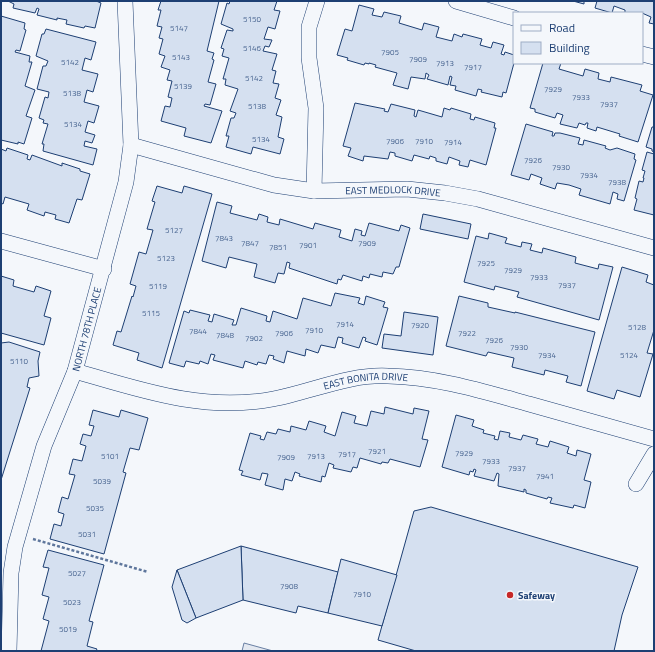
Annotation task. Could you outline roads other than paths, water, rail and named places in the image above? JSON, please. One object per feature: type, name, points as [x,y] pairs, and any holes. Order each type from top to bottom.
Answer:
[{"type":"street","name":"NORTH 78TH PLACE","points":[[9,651],[11,573],[18,534],[44,446],[75,371],[104,269],[126,182],[131,145],[125,1]]},
{"type":"street","points":[[314,191],[316,108],[308,58],[309,28],[317,1]]},
{"type":"street","points":[[456,1],[513,18]]},
{"type":"street","points":[[643,54],[654,57]]},
{"type":"street","name":"EAST MEDLOCK DRIVE","points":[[131,145],[267,183],[314,191],[407,190],[445,193],[478,199],[654,248]]},
{"type":"street","points":[[1,241],[104,269]]},
{"type":"street","name":"EAST BONITA DRIVE","points":[[75,371],[167,397],[208,404],[273,399],[340,381],[386,376],[427,378],[465,386],[654,439]]},
{"type":"street","points":[[636,484],[654,454]]},
{"type":"place","name":"Safeway","points":[[510,595]]}]
